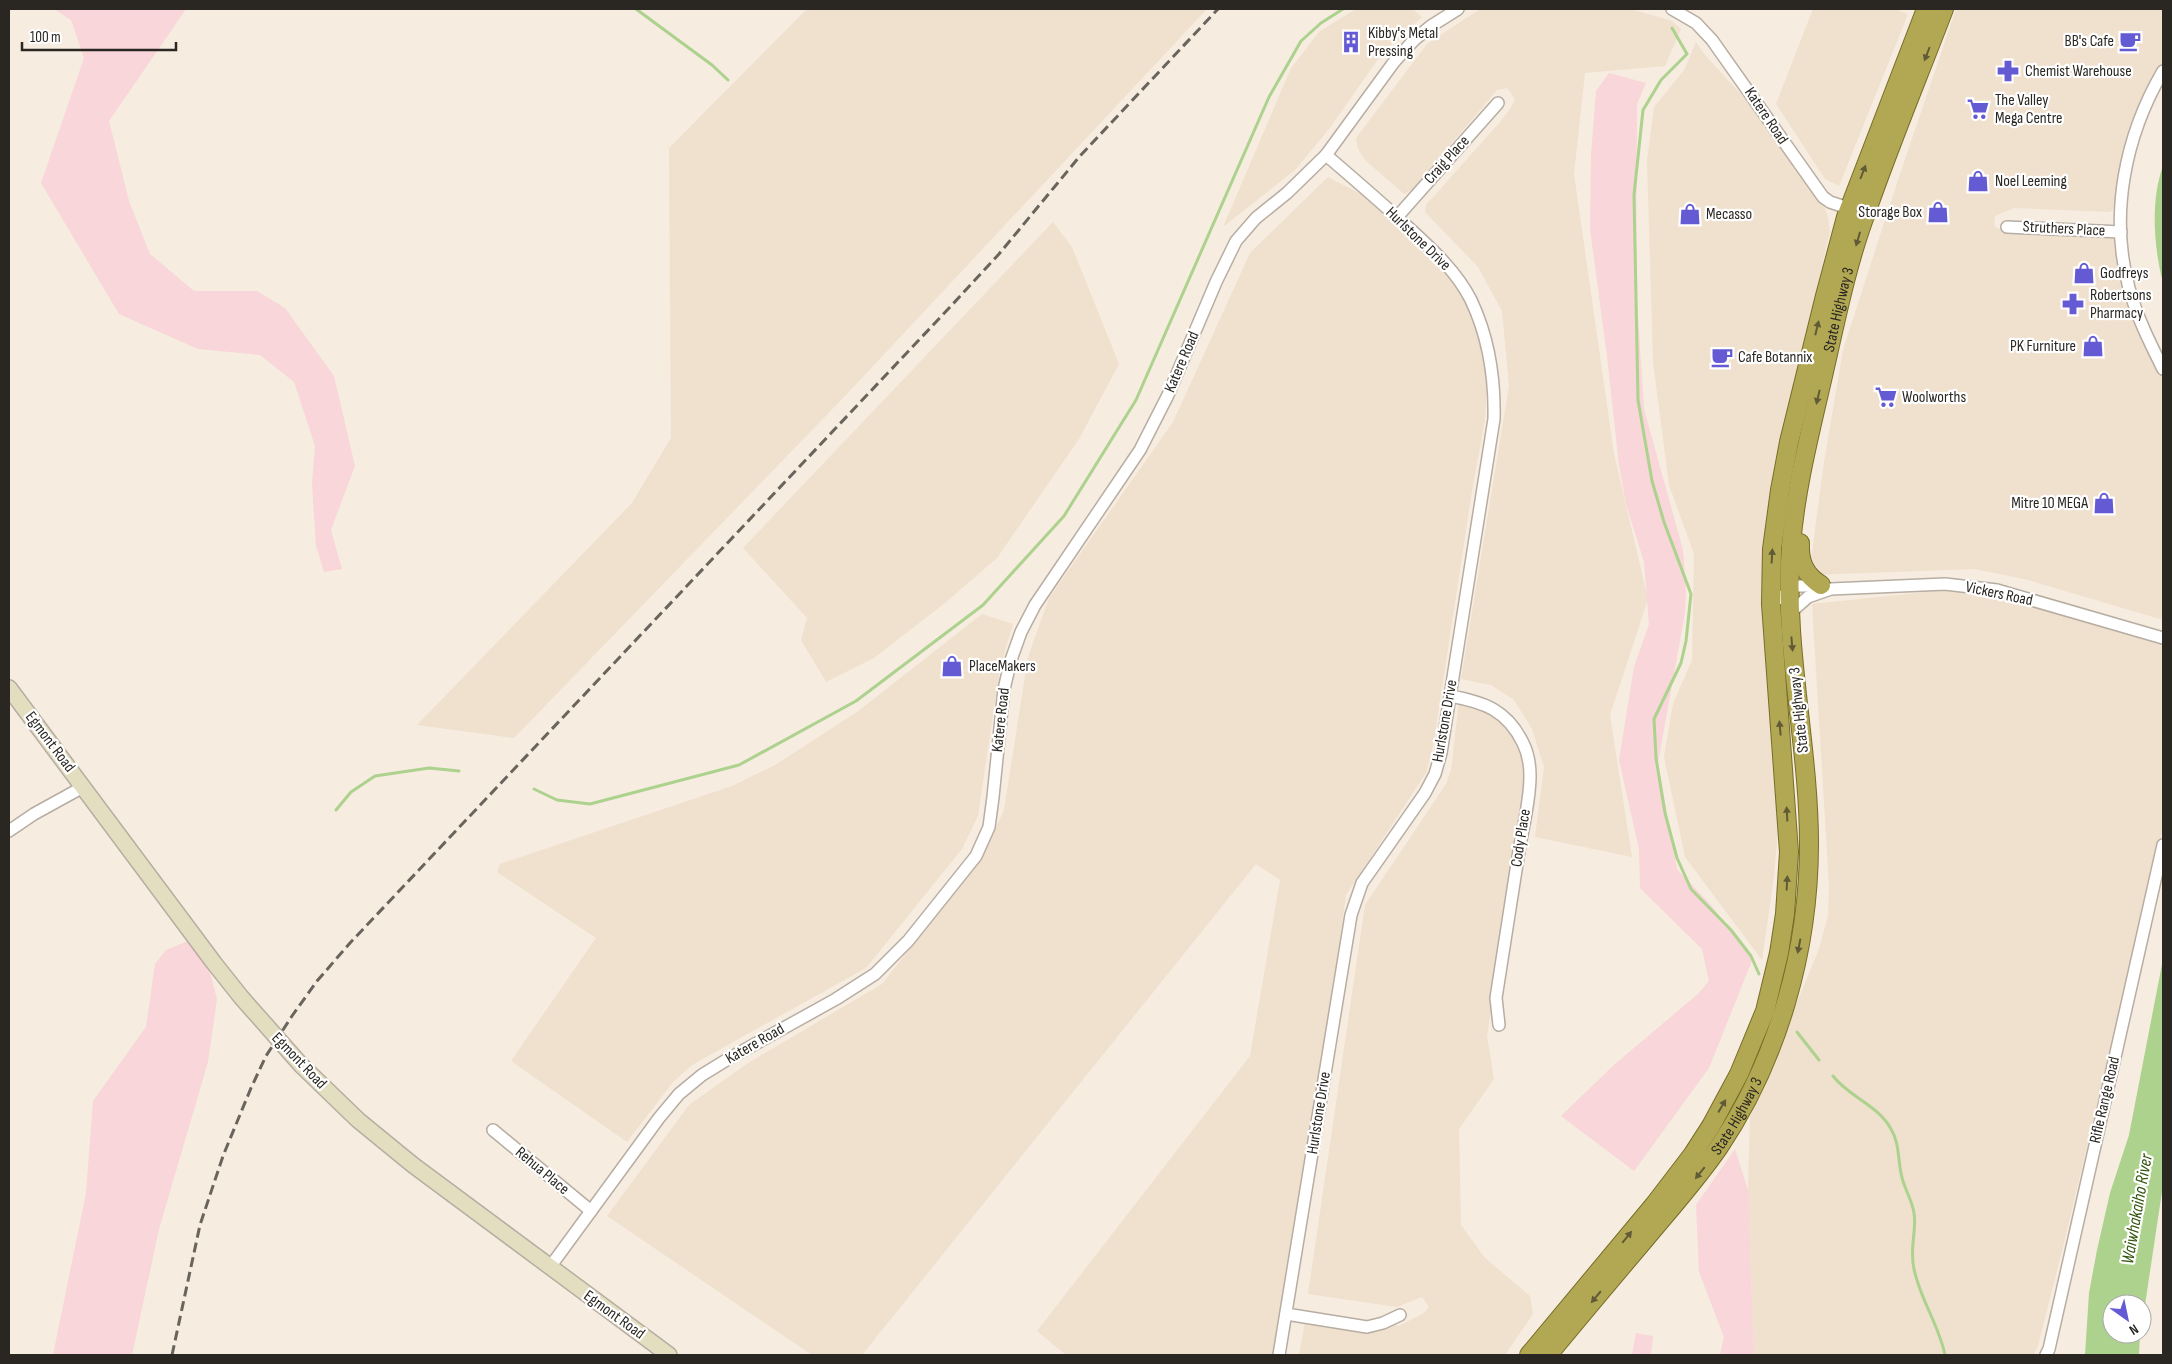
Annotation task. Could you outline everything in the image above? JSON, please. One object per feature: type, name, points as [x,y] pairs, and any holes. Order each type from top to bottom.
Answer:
[{"type":"highway","name":"State Highway 3","points":[[1528,1355],[1654,1205],[1692,1154],[1711,1126],[1739,1074],[1764,1011],[1779,953],[1786,906],[1789,852],[1771,604],[1772,549],[1782,480],[1825,296],[1857,211],[1926,9]]},
{"type":"highway","name":"State Highway 3","points":[[1548,1355],[1686,1190],[1720,1144],[1755,1081],[1780,1018],[1788,992],[1802,933],[1809,844],[1804,761],[1789,590],[1791,546],[1801,473],[1840,303],[1857,211],[1944,9]]},
{"type":"highway","points":[[1801,473],[1804,504],[1800,560],[1807,574],[1826,587]]},
{"type":"main road","name":"Egmont Road","points":[[9,688],[240,997],[301,1065],[358,1120],[413,1165],[669,1355]]},
{"type":"street","name":"Katere Road","points":[[550,1267],[663,1112],[690,1084],[728,1059],[836,999],[875,974],[908,941],[976,856],[990,820],[1004,689],[1011,660],[1028,618],[1140,450],[1176,378],[1216,282],[1236,242],[1256,218],[1294,187],[1326,155],[1394,62],[1414,40],[1431,26],[1458,9]]},
{"type":"street","name":"Katere Road","points":[[1672,9],[1696,24],[1712,40],[1823,197],[1830,202],[1857,211]]},
{"type":"street","points":[[2163,71],[2150,93],[2134,132],[2127,157],[2121,205],[2124,265],[2129,288],[2144,332],[2163,369]]},
{"type":"street","name":"Craig Place","points":[[1397,217],[1498,103]]},
{"type":"street","name":"Hurlstone Drive","points":[[1279,1355],[1351,915],[1362,883],[1425,793],[1441,753],[1494,419],[1495,387],[1490,357],[1482,328],[1470,298],[1453,273],[1435,252],[1326,155]]},
{"type":"street","name":"Struthers Place","points":[[2007,227],[2121,232]]},
{"type":"street","name":"Vickers Road","points":[[1771,604],[1797,586],[1963,585],[1996,590],[2163,638]]},
{"type":"street","name":"Vickers Road","points":[[1790,614],[1808,597],[1826,587]]},
{"type":"street","name":"Cody Place","points":[[1450,696],[1474,700],[1490,707],[1504,717],[1520,737],[1529,760],[1527,800],[1496,998],[1499,1025]]},
{"type":"street","points":[[9,832],[34,814],[83,787]]},
{"type":"street","name":"Rifle Range Road","points":[[2046,1355],[2049,1349],[2163,845]]},
{"type":"street","name":"Rehua Place","points":[[493,1130],[591,1211]]},
{"type":"street","points":[[1286,1314],[1367,1327],[1384,1323],[1400,1314]]},
{"type":"shaded area","points":[[54,9],[186,9],[109,121],[129,201],[150,254],[194,291],[257,291],[285,308],[334,376],[355,466],[331,530],[342,569],[324,572],[316,546],[312,485],[315,446],[294,382],[260,355],[198,349],[119,314],[41,183],[84,58],[71,20]]},
{"type":"shaded area","points":[[807,9],[1207,9],[846,395],[514,738],[417,725],[632,503],[671,438],[669,148]]},
{"type":"shaded area","points":[[1356,9],[1413,9],[1422,17],[1383,52],[1329,129],[1295,170],[1223,227],[1291,68],[1320,31]]},
{"type":"shaded area","points":[[1480,9],[1631,9],[1672,21],[1681,29],[1665,66],[1585,73],[1574,174],[1614,454],[1648,599],[1610,715],[1632,857],[1535,837],[1544,767],[1532,729],[1514,700],[1491,685],[1461,679],[1509,386],[1502,311],[1478,267],[1425,212],[1426,205],[1500,122],[1515,99],[1507,88],[1497,90],[1412,190],[1404,194],[1365,160],[1358,149],[1356,138],[1427,44]]},
{"type":"shaded area","points":[[1813,9],[1895,9],[1908,14],[1839,186],[1825,179],[1776,104]]},
{"type":"shaded area","name":"The Valley Mega Centre","points":[[1956,9],[2163,9],[2163,69],[2132,135],[2115,207],[2110,212],[2014,208],[1995,216],[1994,226],[2005,232],[2115,239],[2135,317],[2163,370],[2163,620],[2028,580],[1975,569],[1809,575],[1824,462],[1843,350]]},
{"type":"shaded area","points":[[1696,42],[1705,55],[1758,113],[1821,199],[1828,217],[1830,231],[1782,440],[1773,509],[1779,819],[1774,877],[1762,960],[1685,857],[1664,757],[1673,704],[1692,660],[1694,554],[1669,485],[1653,362],[1647,160],[1654,107],[1684,70]]},
{"type":"shaded area","points":[[1609,73],[1646,83],[1637,104],[1636,286],[1644,409],[1683,550],[1686,591],[1685,613],[1658,763],[1677,869],[1710,904],[1753,958],[1709,1068],[1634,1171],[1561,1116],[1615,1064],[1698,994],[1709,981],[1702,949],[1640,888],[1639,849],[1619,760],[1634,667],[1649,624],[1644,562],[1626,504],[1619,465],[1590,229],[1591,155],[1596,91]]},
{"type":"shaded area","points":[[1328,177],[1376,202],[1413,230],[1472,303],[1487,381],[1485,420],[1472,491],[1434,741],[1426,773],[1346,895],[1281,1355],[1066,1355],[1037,1331],[1250,1056],[1280,880],[1256,864],[862,1355],[812,1355],[607,1216],[689,1105],[748,1063],[882,984],[981,859],[1004,810],[1028,657],[1049,598],[1173,422],[1250,253]]},
{"type":"shaded area","points":[[1053,222],[1072,247],[1119,364],[1079,439],[997,558],[945,603],[874,658],[826,682],[801,640],[807,618],[743,548]]},
{"type":"shaded area","points":[[1955,589],[1994,595],[2163,645],[2163,828],[2038,1346],[2034,1355],[1754,1355],[1748,1190],[1750,1117],[1819,949],[1828,915],[1829,885],[1812,604]]},
{"type":"shaded area","points":[[982,614],[1013,624],[1000,668],[978,816],[962,849],[866,968],[692,1065],[673,1082],[627,1142],[511,1061],[596,938],[497,872],[500,864],[732,786],[775,765],[857,712]]},
{"type":"shaded area","points":[[1459,701],[1470,703],[1500,719],[1519,738],[1527,780],[1487,1036],[1494,1079],[1459,1129],[1461,1225],[1485,1258],[1530,1296],[1533,1314],[1505,1355],[1299,1355],[1307,1311],[1399,1326],[1424,1313],[1429,1307],[1422,1297],[1397,1307],[1308,1294],[1365,905],[1446,784],[1451,770]]},
{"type":"shaded area","points":[[200,936],[217,999],[208,1062],[159,1229],[132,1355],[53,1355],[86,1193],[93,1101],[146,1027],[155,964],[166,950]]},
{"type":"shaded area","points":[[1735,1149],[1748,1190],[1754,1355],[1720,1355],[1724,1337],[1699,1272],[1696,1205]]},
{"type":"shaded area","points":[[1636,1333],[1653,1336],[1651,1355],[1632,1355]]},
{"type":"water","points":[[2163,166],[2163,283],[2157,255],[2155,209],[2156,194]]},
{"type":"water","name":"Waiwhakaiho River","points":[[2163,959],[2163,1185],[2147,1294],[2102,1294],[2102,1344],[2140,1344],[2139,1355],[2085,1355],[2089,1293],[2097,1250],[2110,1193],[2129,1135]]},
{"type":"waterway","points":[[636,9],[712,65],[728,80]]},
{"type":"waterway","points":[[534,789],[557,800],[590,804],[739,765],[856,701],[983,605],[1064,516],[1136,400],[1269,97],[1301,41],[1321,23],[1343,9]]},
{"type":"waterway","points":[[1672,28],[1687,54],[1661,80],[1643,110],[1634,195],[1638,400],[1652,481],[1664,522],[1691,594],[1686,641],[1681,663],[1654,719],[1656,758],[1665,813],[1677,858],[1691,889],[1731,930],[1751,956],[1759,974]]},
{"type":"waterway","points":[[336,810],[351,792],[375,776],[429,768],[459,771]]},
{"type":"waterway","points":[[1797,1032],[1819,1060]]},
{"type":"waterway","points":[[1833,1076],[1847,1090],[1879,1114],[1894,1134],[1902,1178],[1914,1213],[1915,1226],[1912,1254],[1914,1269],[1945,1355]]},
{"type":"railway","points":[[172,1355],[200,1225],[223,1156],[266,1056],[317,981],[350,943],[951,306],[999,254],[1080,156],[1218,9]]},
{"type":"place","name":"BB's Cafe","points":[[2130,41]]},
{"type":"place","name":"Kibby's Metal Pressing","points":[[1351,42]]},
{"type":"place","name":"Chemist Warehouse","points":[[2008,71]]},
{"type":"place","name":"The Valley Mega Centre","points":[[1978,109]]},
{"type":"place","name":"Noel Leeming","points":[[1978,181]]},
{"type":"place","name":"Storage Box","points":[[1938,212]]},
{"type":"place","name":"Mecasso","points":[[1690,214]]},
{"type":"place","name":"Godfreys","points":[[2084,273]]},
{"type":"place","name":"Robertsons Pharmacy","points":[[2073,304]]},
{"type":"place","name":"PK Furniture","points":[[2093,346]]},
{"type":"place","name":"Cafe Botannix","points":[[1722,357]]},
{"type":"place","name":"Woolworths","points":[[1886,397]]},
{"type":"place","name":"Mitre 10 MEGA","points":[[2104,503]]},
{"type":"place","name":"PlaceMakers","points":[[952,666]]}]
